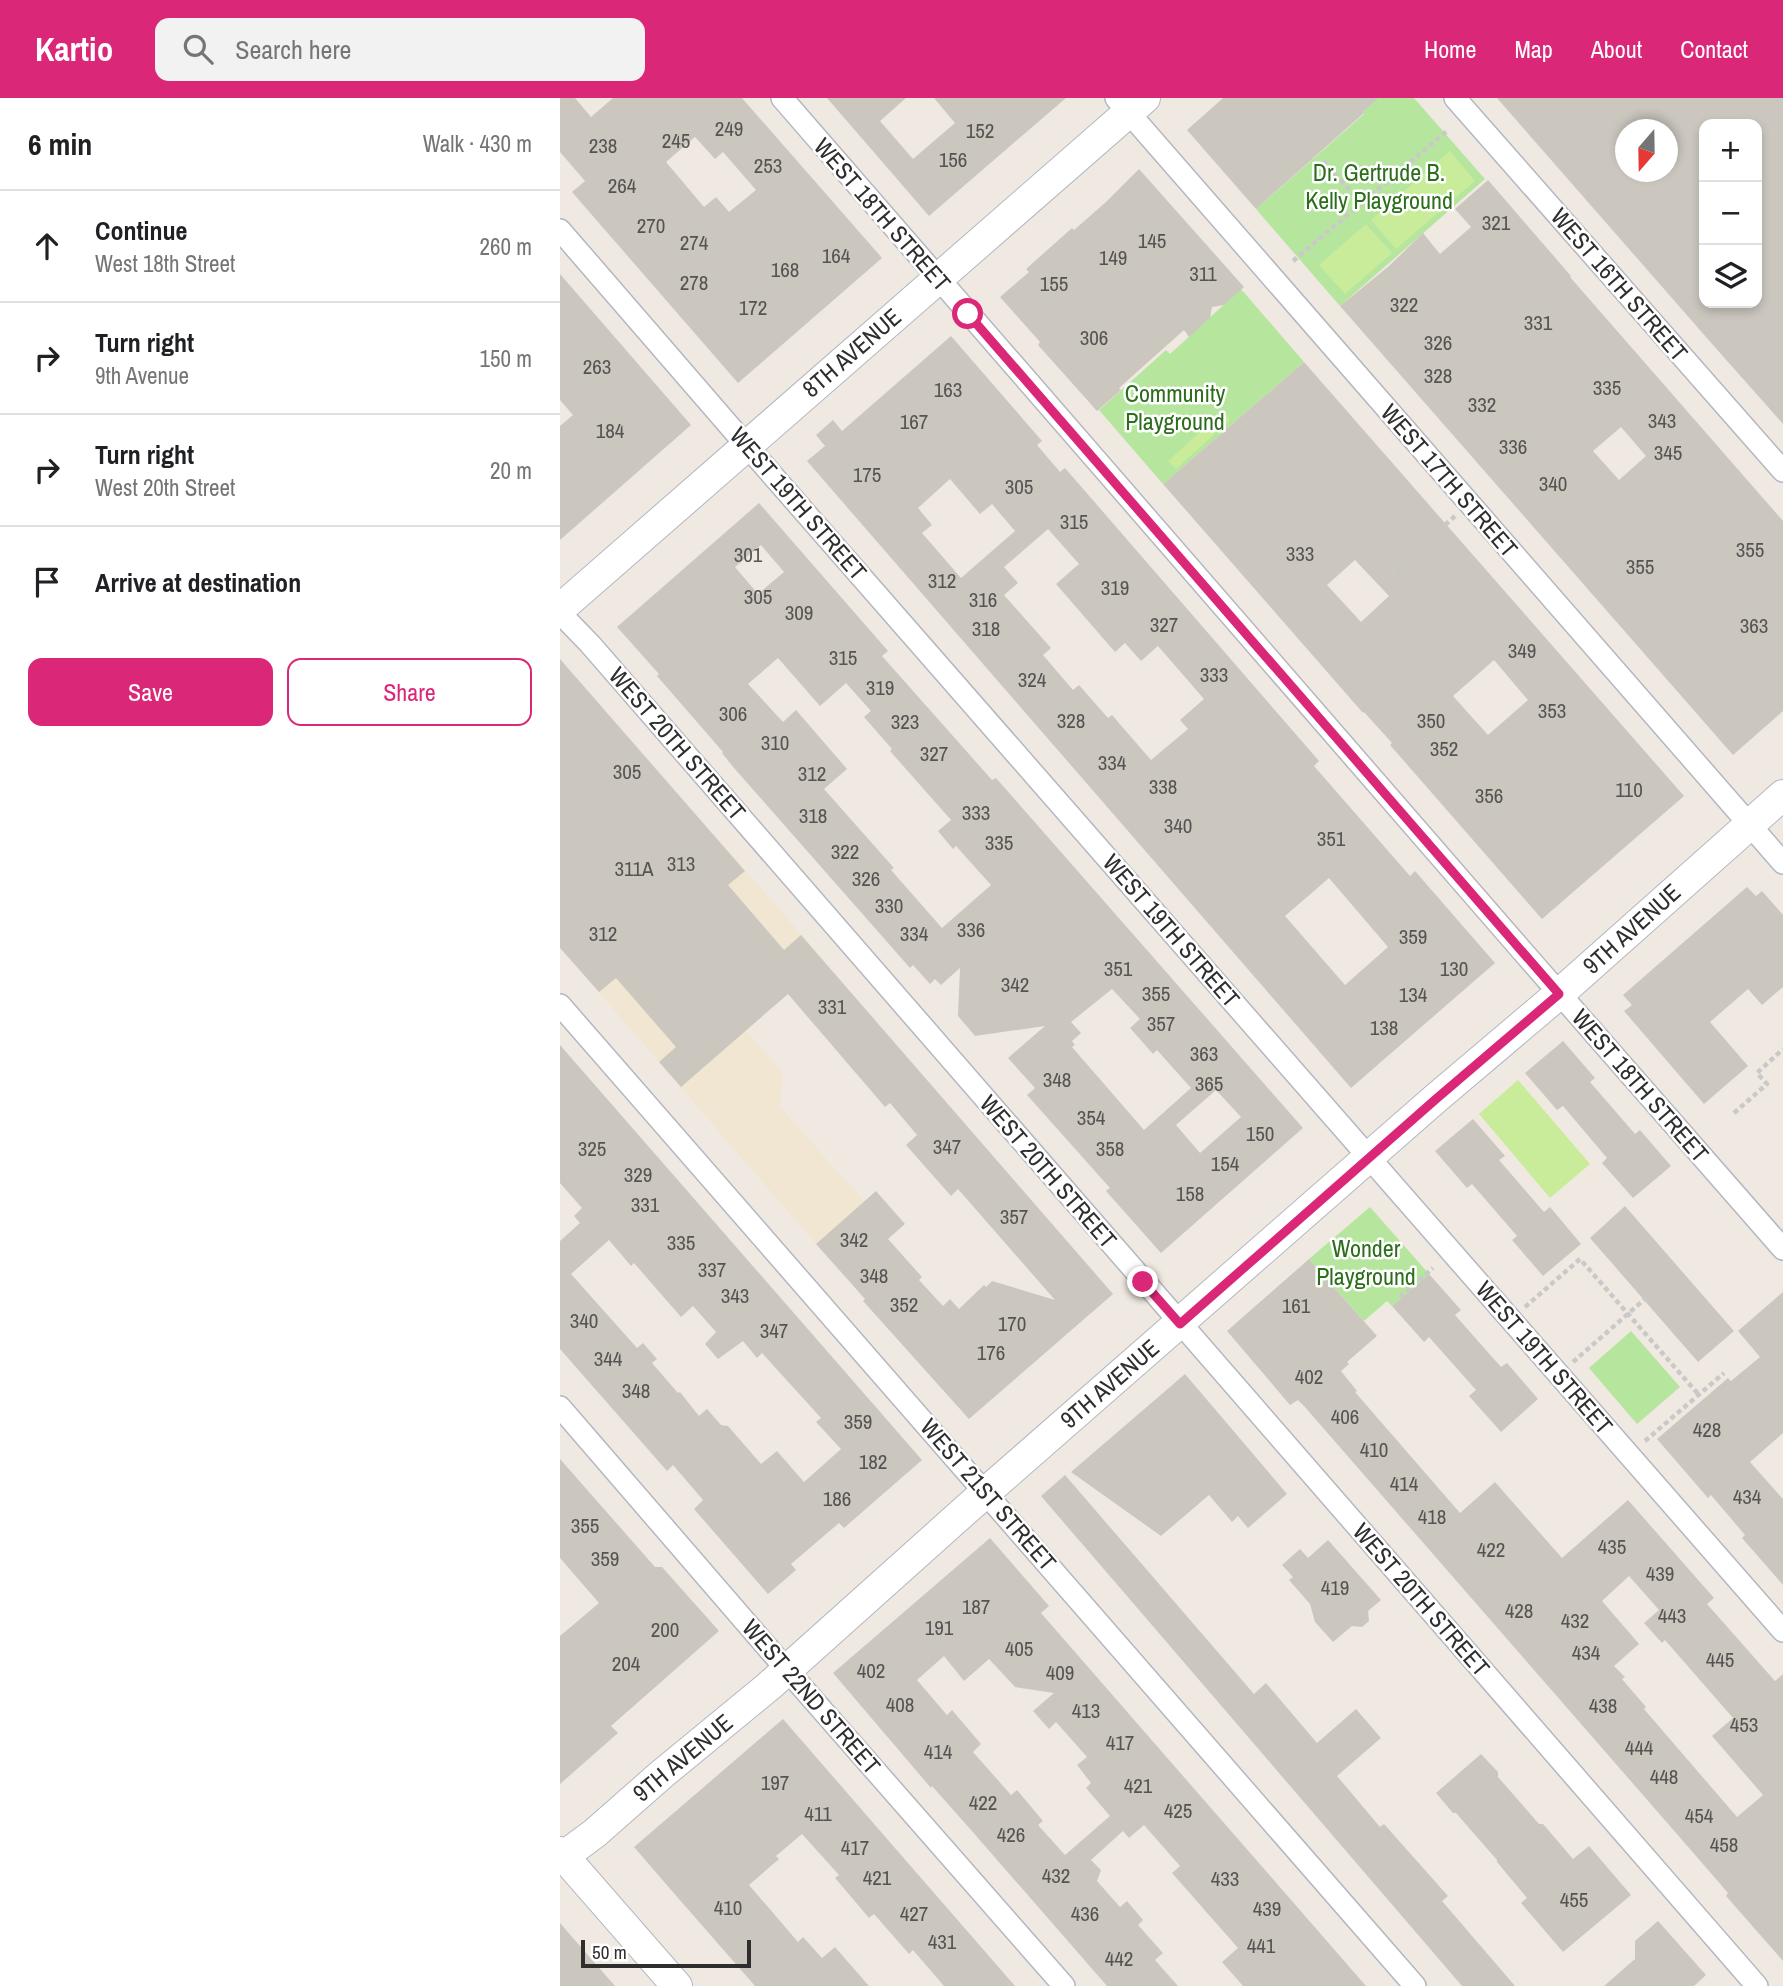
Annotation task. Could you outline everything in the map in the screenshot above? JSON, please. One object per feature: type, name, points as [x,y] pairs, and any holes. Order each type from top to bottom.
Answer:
[{"type":"main road","name":"8TH AVENUE","points":[[560,611],[937,278],[1130,103]]},
{"type":"main road","name":"9TH AVENUE","points":[[561,1856],[595,1833],[787,1670],[985,1493],[1559,994],[1783,795]]},
{"type":"main road","points":[[561,1856],[677,1986]]},
{"type":"street","name":"WEST 18TH STREET","points":[[782,98],[1783,1249]]},
{"type":"street","name":"WEST 16TH STREET","points":[[1455,98],[1783,471]]},
{"type":"street","name":"WEST 17TH STREET","points":[[1130,103],[1783,863]]},
{"type":"street","name":"WEST 19TH STREET","points":[[560,230],[1783,1631]]},
{"type":"street","name":"WEST 20TH STREET","points":[[560,611],[1757,1986]]},
{"type":"street","name":"WEST 21ST STREET","points":[[560,1005],[1415,1986]]},
{"type":"street","name":"WEST 22ND STREET","points":[[560,1407],[1064,1986]]},
{"type":"path","points":[[1293,261],[1447,131]]},
{"type":"path","points":[[1323,161],[1362,203]]},
{"type":"path","points":[[1391,572],[1398,565]]},
{"type":"path","points":[[1734,1113],[1767,1084],[1757,1073],[1783,1049]]},
{"type":"path","points":[[1510,1320],[1580,1259],[1699,1395]]},
{"type":"path","points":[[1400,1297],[1433,1268]]},
{"type":"path","points":[[1558,1374],[1646,1298]]},
{"type":"path","points":[[1629,1455],[1724,1373]]},
{"type":"shaded area","points":[[722,844],[825,962],[746,1030],[783,1074],[780,1107],[864,1201],[816,1244],[579,969]]},
{"type":"green space","name":"Dr. Gertrude B. Kelly Playground","points":[[1379,98],[1414,98],[1485,179],[1340,306],[1256,209]]},
{"type":"green space","points":[[1450,151],[1475,181],[1396,249],[1371,220]]},
{"type":"green space","points":[[1366,224],[1392,253],[1345,294],[1319,265]]},
{"type":"green space","name":"Community Playground","points":[[1241,289],[1304,362],[1163,484],[1099,410],[1166,350],[1170,354]]},
{"type":"green space","points":[[1223,411],[1230,420],[1176,469],[1168,461]]},
{"type":"green space","points":[[1518,1080],[1590,1164],[1550,1198],[1479,1114]]},
{"type":"green space","name":"Wonder Playground","points":[[1370,1207],[1429,1274],[1392,1306],[1387,1301],[1364,1321],[1309,1259]]},
{"type":"green space","points":[[1631,1331],[1680,1387],[1637,1424],[1589,1368]]},
{"type":"building","points":[[560,98],[575,98],[591,117],[613,98],[742,98],[882,258],[738,383],[572,192],[585,181],[560,152]],"holes":[[[695,137],[715,159],[723,152],[756,190],[729,212],[716,197],[704,207],[666,162]]]},
{"type":"building","points":[[827,98],[906,98],[880,121],[913,159],[955,123],[934,98],[1066,98],[929,216]]},
{"type":"building","points":[[1223,98],[1379,98],[1256,209],[1187,130]]},
{"type":"building","points":[[1497,98],[1783,98],[1783,424]]},
{"type":"building","points":[[1139,169],[1244,287],[1224,305],[1212,307],[1210,318],[1189,337],[1184,330],[1097,411],[1038,345],[1040,342],[1000,297],[1029,272],[1026,269],[1106,202]]},
{"type":"building","points":[[1488,180],[1783,521],[1783,711],[1733,755],[1340,306],[1389,266],[1423,233],[1440,254],[1471,227],[1455,209]],"holes":[[[1621,427],[1646,456],[1619,480],[1593,451]]]},
{"type":"building","points":[[560,274],[691,425],[560,540],[560,426],[573,415],[560,400]]},
{"type":"building","points":[[951,336],[1042,441],[1037,445],[1060,472],[1065,468],[1319,761],[1314,766],[1410,876],[1415,871],[1495,963],[1351,1088],[807,461],[825,446],[816,435],[833,420],[842,431]],"holes":[[[950,479],[980,514],[992,504],[1015,531],[961,578],[922,533],[932,525],[918,508]],[[1048,529],[1079,564],[1056,584],[1115,652],[1125,643],[1141,661],[1158,646],[1204,699],[1180,720],[1188,729],[1151,760],[1112,715],[1108,718],[1079,685],[1073,690],[1043,655],[1051,648],[1004,595],[1018,583],[1004,567]],[[1329,878],[1388,947],[1345,985],[1285,916]]]},
{"type":"building","points":[[1304,362],[1684,796],[1542,919],[1390,745],[1392,743],[1163,484]],"holes":[[[1355,560],[1389,596],[1361,622],[1327,585]],[[1494,660],[1528,700],[1488,735],[1453,696]]]},
{"type":"building","points":[[759,503],[888,651],[882,656],[992,780],[996,778],[1303,1128],[1161,1253],[1106,1191],[1110,1188],[1027,1095],[1035,1088],[1008,1058],[1045,1026],[975,1036],[958,1016],[960,968],[941,985],[935,979],[930,984],[913,965],[910,968],[734,768],[657,676],[659,674],[617,627]],"holes":[[[761,545],[784,572],[758,594],[735,567]],[[778,658],[820,706],[846,683],[871,711],[864,717],[892,749],[890,751],[951,820],[938,831],[953,849],[956,846],[991,885],[942,928],[891,870],[894,868],[824,789],[847,769],[796,710],[783,722],[748,684]],[[1112,989],[1140,1019],[1130,1028],[1153,1054],[1157,1050],[1191,1088],[1144,1130],[1072,1047],[1075,1045],[1072,1041],[1081,1033],[1071,1022]],[[1216,1090],[1241,1117],[1200,1153],[1176,1125]]]},
{"type":"building","points":[[560,659],[745,871],[728,885],[784,950],[801,935],[1113,1294],[969,1419],[863,1301],[865,1299],[816,1244],[876,1191],[905,1224],[888,1239],[922,1277],[919,1280],[943,1306],[950,1299],[959,1309],[984,1285],[986,1287],[992,1281],[1055,1300],[958,1189],[951,1196],[906,1145],[917,1135],[890,1103],[885,1107],[788,994],[681,1087],[659,1062],[676,1047],[616,978],[599,992],[560,948]]},
{"type":"building","points":[[1747,887],[1756,896],[1762,891],[1783,915],[1783,987],[1762,1005],[1748,989],[1710,1022],[1748,1066],[1704,1104],[1624,1011],[1632,1005],[1623,995]]},
{"type":"building","points":[[1563,1041],[1595,1078],[1590,1082],[1635,1134],[1640,1130],[1671,1166],[1633,1198],[1602,1163],[1607,1158],[1563,1106],[1557,1110],[1525,1073]]},
{"type":"building","points":[[560,1045],[922,1460],[844,1528],[839,1523],[791,1564],[796,1570],[768,1594],[694,1509],[703,1500],[673,1465],[667,1471],[560,1349],[560,1241],[580,1223],[574,1216],[582,1208],[560,1183]],"holes":[[[609,1240],[631,1266],[634,1263],[681,1317],[693,1306],[716,1332],[705,1344],[718,1359],[743,1341],[757,1358],[762,1353],[821,1418],[816,1422],[841,1449],[804,1482],[777,1451],[761,1464],[728,1426],[721,1425],[707,1409],[699,1416],[652,1363],[657,1359],[643,1343],[637,1348],[571,1274]]]},
{"type":"building","points":[[1473,1119],[1505,1156],[1499,1160],[1544,1212],[1550,1207],[1581,1244],[1543,1276],[1512,1240],[1517,1236],[1472,1184],[1467,1188],[1435,1151]]},
{"type":"building","points":[[1625,1206],[1734,1331],[1698,1362],[1590,1238]]},
{"type":"building","points":[[1309,1259],[1377,1336],[1347,1362],[1349,1364],[1341,1371],[1357,1391],[1355,1392],[1460,1513],[1495,1482],[1562,1558],[1628,1500],[1714,1598],[1707,1604],[1775,1681],[1783,1674],[1783,1961],[1726,1896],[1728,1893],[1304,1406],[1298,1400],[1290,1405],[1227,1331]],"holes":[[[1629,1576],[1659,1610],[1644,1623],[1662,1643],[1665,1640],[1733,1718],[1712,1736],[1763,1795],[1737,1817],[1644,1709],[1646,1707],[1614,1666],[1639,1644],[1602,1601]]]},
{"type":"building","points":[[1429,1274],[1461,1310],[1455,1315],[1501,1367],[1507,1363],[1538,1399],[1501,1432],[1469,1396],[1476,1390],[1429,1337],[1424,1342],[1392,1306]]},
{"type":"building","points":[[1783,1292],[1783,1433],[1750,1462],[1783,1499],[1783,1585],[1742,1538],[1745,1535],[1711,1495],[1708,1498],[1657,1439],[1728,1378],[1731,1381],[1760,1357],[1738,1331]]},
{"type":"building","points":[[1185,1374],[1287,1494],[1248,1528],[1238,1516],[1232,1522],[1209,1495],[1161,1536],[1071,1472]]},
{"type":"building","points":[[560,1459],[655,1567],[662,1567],[719,1631],[611,1726],[618,1733],[560,1784],[560,1636],[599,1603],[560,1558]]},
{"type":"building","points":[[1065,1475],[1254,1694],[1266,1683],[1317,1743],[1356,1709],[1381,1738],[1337,1776],[1380,1827],[1384,1824],[1448,1896],[1442,1901],[1515,1986],[1462,1986],[1041,1496]]},
{"type":"building","points":[[990,1538],[1049,1606],[1041,1613],[1366,1986],[1243,1986],[1222,1962],[1238,1948],[1172,1873],[1180,1866],[1144,1825],[1129,1838],[1123,1831],[1091,1860],[1101,1870],[1097,1881],[1120,1907],[1127,1901],[1143,1920],[1138,1925],[1163,1953],[1155,1960],[1178,1986],[1107,1986],[833,1673]],"holes":[[[944,1656],[964,1681],[989,1659],[1015,1687],[1054,1693],[1033,1711],[1049,1729],[1056,1722],[1087,1757],[1077,1765],[1091,1783],[1086,1788],[1110,1816],[1065,1855],[1038,1825],[1043,1821],[1017,1790],[1011,1795],[973,1752],[981,1744],[952,1710],[947,1715],[917,1680]]]},
{"type":"building","points":[[1328,1540],[1381,1600],[1368,1611],[1369,1621],[1362,1627],[1352,1626],[1333,1642],[1315,1622],[1310,1604],[1289,1580],[1293,1577],[1282,1565],[1300,1549],[1308,1558]]},
{"type":"building","points":[[783,1719],[1015,1986],[944,1986],[913,1950],[909,1954],[874,1914],[869,1918],[835,1878],[839,1875],[802,1834],[776,1856],[779,1859],[749,1885],[798,1942],[803,1937],[822,1958],[835,1947],[869,1986],[755,1986],[672,1891],[634,1847]]},
{"type":"building","points":[[1481,1754],[1539,1824],[1543,1824],[1573,1859],[1589,1846],[1631,1895],[1563,1952],[1521,1903],[1527,1898],[1497,1860],[1436,1793]]},
{"type":"building","points":[[1658,1921],[1706,1975],[1694,1986],[1604,1986],[1635,1959],[1635,1941]]},
{"type":"building","points":[[560,1923],[615,1986],[560,1986]]},
{"type":"route","points":[[968,314],[1559,994],[1180,1324],[1143,1282]]}]
